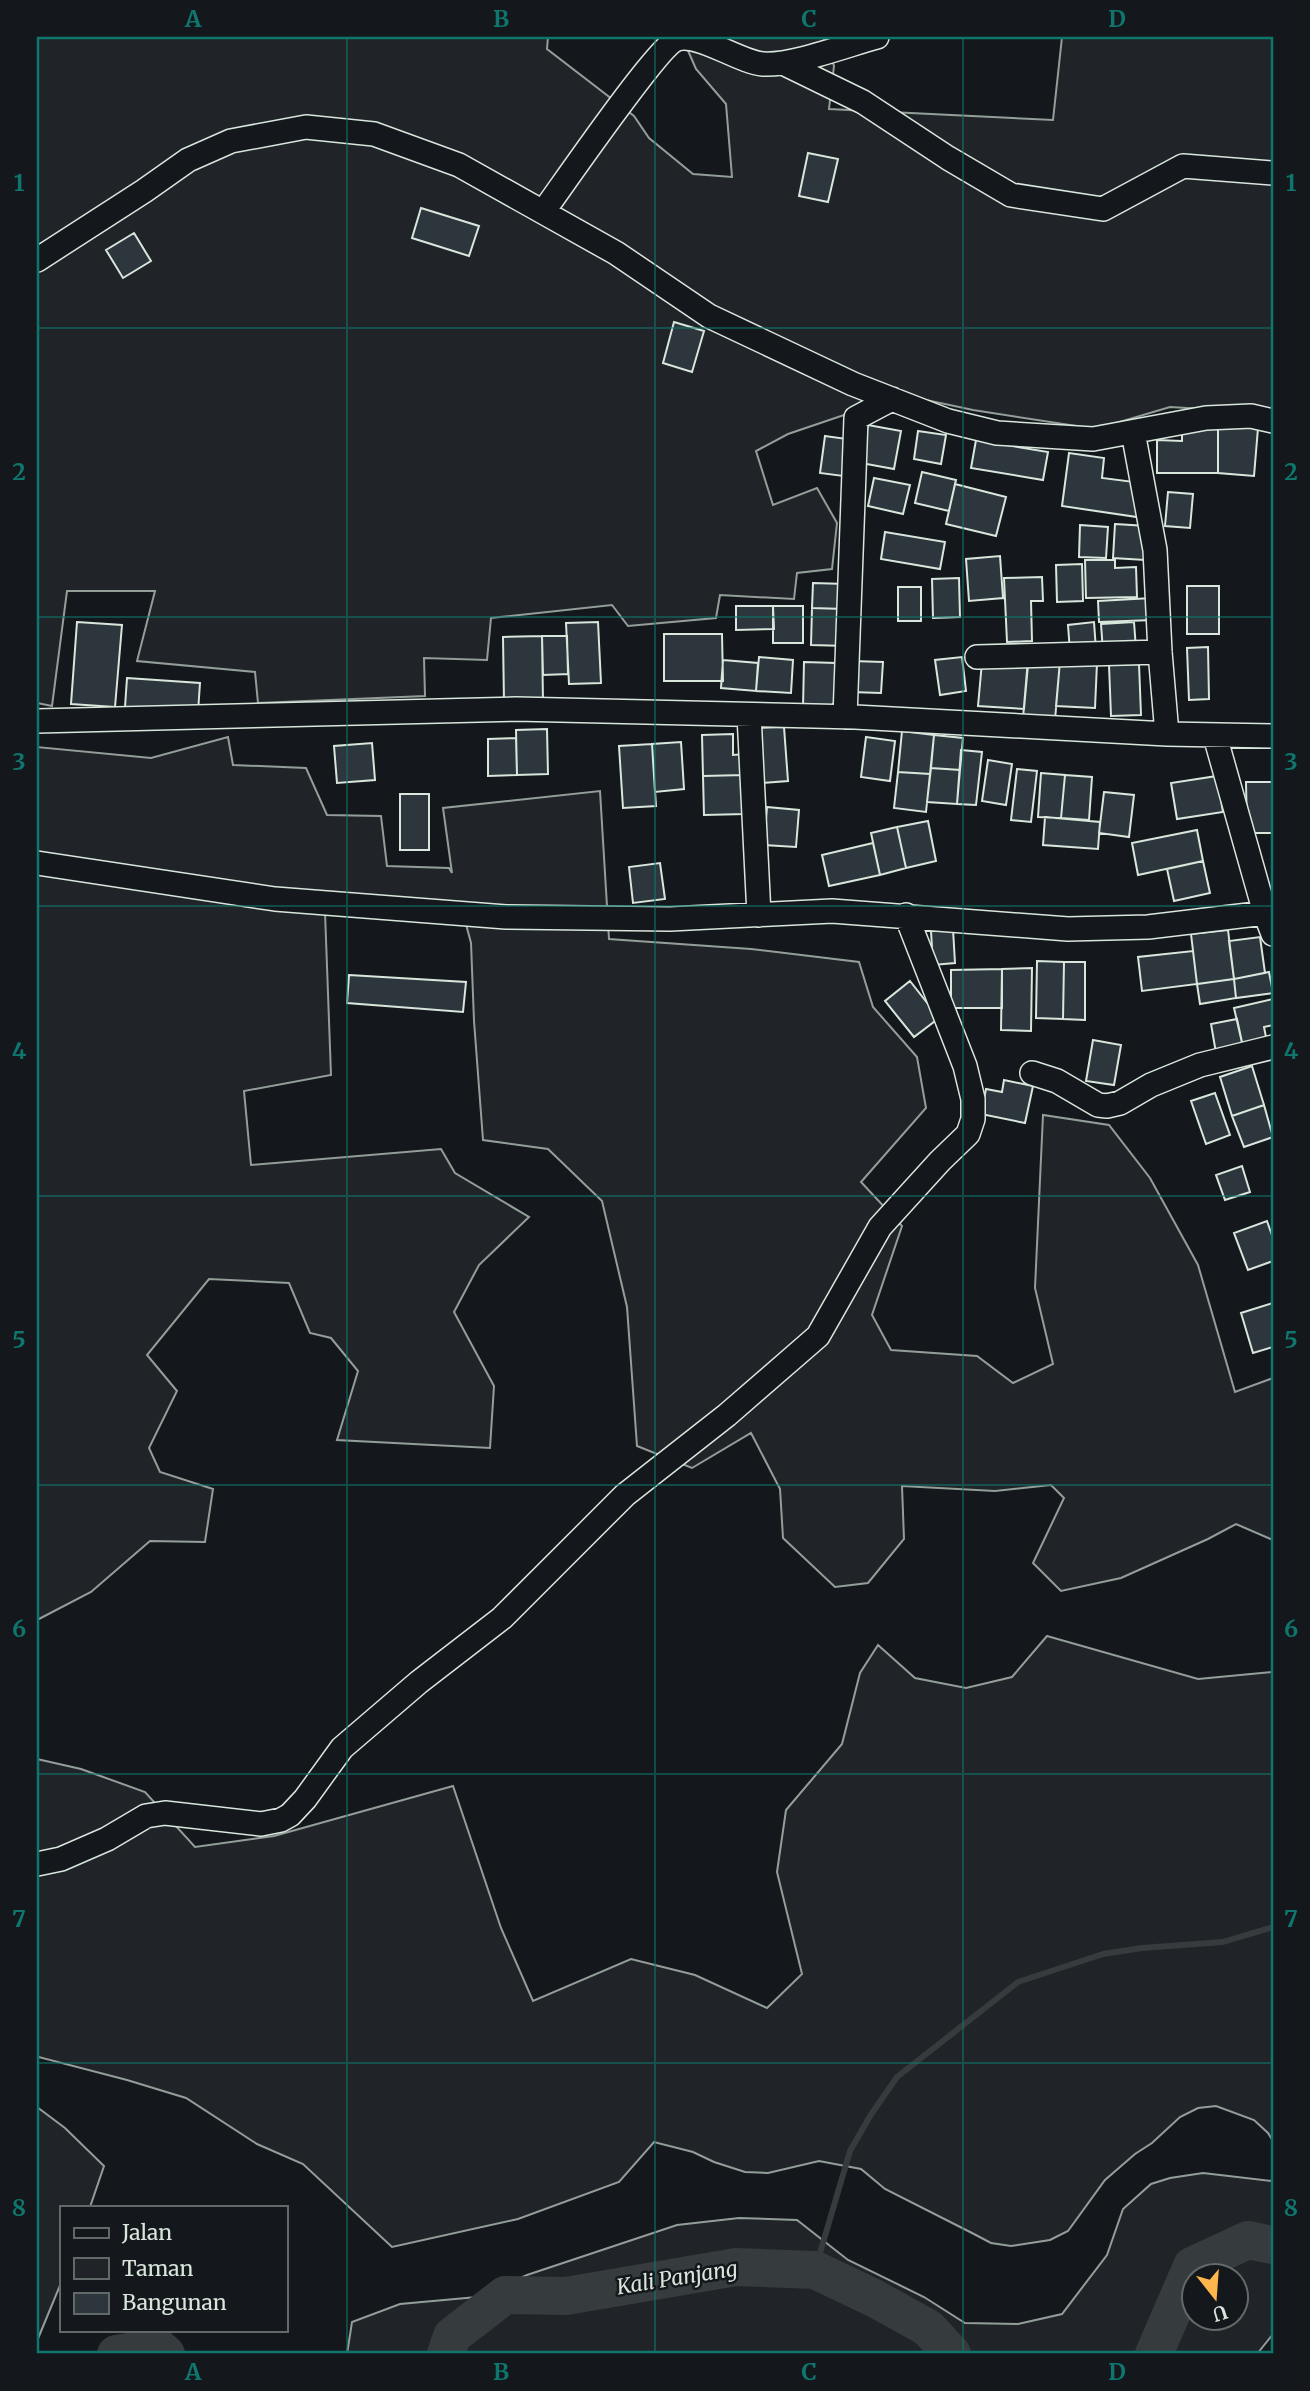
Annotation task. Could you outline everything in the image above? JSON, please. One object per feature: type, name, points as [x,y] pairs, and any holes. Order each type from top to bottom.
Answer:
[{"type":"street","points":[[543,212],[668,44],[687,38],[757,63],[783,63],[877,37]]},
{"type":"street","points":[[783,63],[863,102],[948,158],[1011,195],[1103,209],[1183,166],[1273,173]]},
{"type":"street","points":[[37,260],[188,160],[231,141],[306,127],[373,134],[459,165],[616,253],[709,316],[853,384],[948,421],[997,433],[1093,439],[1206,418],[1251,416],[1273,421]]},
{"type":"street","points":[[845,717],[856,418],[892,399]]},
{"type":"street","points":[[1133,432],[1155,550],[1167,734]]},
{"type":"street","points":[[977,657],[1160,652]]},
{"type":"street","points":[[37,721],[516,709],[845,717],[1167,734],[1273,736]]},
{"type":"street","points":[[749,715],[759,915]]},
{"type":"street","points":[[37,863],[275,899],[506,917],[670,919],[832,911],[1068,929],[1269,923],[1215,736]]},
{"type":"street","points":[[37,1864],[61,1859],[107,1839],[146,1816],[165,1813],[261,1824],[281,1821],[290,1815],[342,1748],[419,1682],[502,1618],[625,1495],[727,1415],[818,1336],[880,1227],[940,1161],[968,1135],[973,1119],[973,1099],[965,1066],[906,915]]},
{"type":"street","points":[[1032,1073],[1056,1081],[1098,1105],[1107,1106],[1120,1103],[1151,1085],[1199,1065],[1273,1047]]},
{"type":"green space","points":[[37,37],[548,37],[547,49],[634,116],[649,138],[693,174],[732,177],[726,104],[696,69],[682,37],[823,37],[834,66],[829,109],[1053,120],[1062,37],[1273,37],[1273,413],[1170,407],[1096,429],[973,410],[903,395],[788,434],[756,451],[773,505],[817,488],[837,523],[832,569],[797,573],[794,599],[720,595],[716,618],[628,626],[612,605],[491,618],[487,660],[424,658],[425,696],[258,703],[255,672],[137,661],[155,591],[67,591],[52,706],[37,703]]},
{"type":"green space","points":[[228,737],[233,765],[306,768],[327,815],[381,816],[387,866],[449,868],[452,873],[443,808],[600,791],[609,939],[751,949],[859,962],[873,1007],[917,1057],[926,1108],[861,1182],[902,1226],[872,1315],[891,1350],[977,1356],[1013,1383],[1053,1364],[1035,1288],[1043,1115],[1109,1125],[1150,1178],[1198,1265],[1235,1392],[1273,1378],[1273,1540],[1236,1524],[1121,1578],[1061,1591],[1033,1563],[1064,1498],[1051,1485],[995,1491],[902,1486],[904,1539],[868,1583],[835,1587],[783,1538],[780,1489],[751,1433],[692,1468],[637,1446],[627,1307],[602,1201],[548,1149],[483,1140],[471,943],[463,913],[325,912],[331,1075],[244,1091],[251,1165],[441,1149],[455,1173],[529,1217],[479,1265],[454,1312],[494,1386],[490,1448],[337,1440],[358,1371],[331,1338],[310,1333],[289,1283],[209,1279],[147,1355],[177,1391],[149,1448],[160,1472],[213,1489],[205,1542],[150,1541],[91,1592],[37,1620],[37,747],[151,758]]},
{"type":"green space","points":[[1047,1636],[1198,1679],[1273,1672],[1273,2141],[1254,2120],[1216,2106],[1198,2108],[1180,2117],[1105,2180],[1068,2231],[1050,2240],[1011,2246],[991,2243],[885,2189],[861,2169],[819,2161],[768,2173],[745,2172],[693,2152],[654,2142],[619,2182],[518,2219],[392,2247],[303,2164],[257,2144],[186,2098],[127,2080],[39,2057],[37,2059],[37,1759],[81,1769],[145,1792],[195,1847],[274,1836],[453,1786],[501,1928],[533,2001],[631,1959],[695,1975],[767,2008],[802,1974],[777,1872],[786,1810],[842,1744],[860,1673],[878,1645],[915,1678],[966,1688],[1012,1677]]},
{"type":"green space","points":[[37,2107],[65,2128],[104,2166],[90,2206],[60,2206],[60,2285],[37,2341]]},
{"type":"green space","points":[[1203,2173],[1271,2181],[1273,2178],[1273,2334],[1257,2354],[347,2354],[352,2322],[400,2304],[477,2297],[527,2275],[677,2225],[739,2218],[797,2220],[848,2260],[924,2297],[965,2323],[1018,2324],[1062,2314],[1107,2255],[1123,2209],[1151,2184]]},
{"type":"building","points":[[808,153],[838,159],[828,202],[799,196]]},
{"type":"building","points":[[421,208],[479,226],[469,256],[412,238]]},
{"type":"building","points":[[134,233],[151,261],[123,278],[106,250]]},
{"type":"building","points":[[674,322],[704,331],[692,372],[663,363]]},
{"type":"building","points":[[868,425],[901,431],[894,469],[861,463]]},
{"type":"building","points":[[1182,426],[1218,426],[1218,473],[1157,473],[1157,440],[1182,441]]},
{"type":"building","points":[[1218,426],[1258,428],[1254,476],[1218,473]]},
{"type":"building","points":[[918,431],[946,435],[941,464],[914,459]]},
{"type":"building","points":[[825,436],[847,439],[843,476],[820,473]]},
{"type":"building","points":[[976,440],[1048,452],[1043,480],[971,468]]},
{"type":"building","points":[[1069,453],[1104,458],[1102,478],[1142,483],[1137,517],[1062,506]]},
{"type":"building","points":[[922,472],[956,480],[949,511],[915,503]]},
{"type":"building","points":[[874,478],[910,485],[903,514],[868,506]]},
{"type":"building","points":[[955,484],[1006,497],[996,536],[946,524]]},
{"type":"building","points":[[1168,492],[1193,494],[1190,528],[1165,526]]},
{"type":"building","points":[[1115,524],[1147,526],[1145,560],[1113,558]]},
{"type":"building","points":[[1080,525],[1108,527],[1106,558],[1079,557]]},
{"type":"building","points":[[885,532],[945,542],[940,569],[881,559]]},
{"type":"building","points":[[1000,556],[1003,598],[969,601],[966,559]]},
{"type":"building","points":[[1085,560],[1115,560],[1115,568],[1136,567],[1137,597],[1086,598]]},
{"type":"building","points":[[1082,564],[1083,601],[1057,602],[1056,565]]},
{"type":"building","points":[[1042,577],[1043,601],[1031,601],[1032,641],[1007,642],[1004,578]]},
{"type":"building","points":[[959,578],[960,617],[933,618],[932,579]]},
{"type":"building","points":[[813,583],[846,584],[844,609],[812,608]]},
{"type":"building","points":[[1187,586],[1219,586],[1219,634],[1187,634]]},
{"type":"building","points":[[898,587],[921,587],[921,621],[898,621]]},
{"type":"building","points":[[1152,598],[1153,620],[1099,622],[1098,601]]},
{"type":"building","points":[[736,606],[773,606],[774,629],[736,630]]},
{"type":"building","points":[[773,606],[803,606],[803,643],[773,643]]},
{"type":"building","points":[[812,608],[844,609],[847,646],[811,645]]},
{"type":"building","points":[[77,622],[122,625],[115,707],[71,704]]},
{"type":"building","points":[[598,622],[601,683],[569,684],[566,623]]},
{"type":"building","points":[[1094,622],[1096,650],[1070,652],[1068,625]]},
{"type":"building","points":[[1134,622],[1136,649],[1103,652],[1101,624]]},
{"type":"building","points":[[664,634],[722,634],[723,681],[664,681]]},
{"type":"building","points":[[542,636],[543,702],[504,702],[503,637]]},
{"type":"building","points":[[542,636],[567,636],[568,674],[543,675]]},
{"type":"building","points":[[1208,647],[1209,699],[1189,700],[1187,648]]},
{"type":"building","points":[[759,657],[793,660],[791,693],[756,691]]},
{"type":"building","points":[[962,657],[966,691],[940,695],[935,660]]},
{"type":"building","points":[[1028,659],[1060,661],[1055,720],[1023,718]]},
{"type":"building","points":[[723,660],[758,663],[756,691],[721,688]]},
{"type":"building","points":[[852,661],[883,662],[881,693],[850,692]]},
{"type":"building","points":[[1060,661],[1097,663],[1095,708],[1056,706]]},
{"type":"building","points":[[804,662],[836,663],[835,707],[803,707]]},
{"type":"building","points":[[982,662],[1028,665],[1024,709],[978,706]]},
{"type":"building","points":[[1139,664],[1141,715],[1111,716],[1109,665]]},
{"type":"building","points":[[127,678],[200,683],[198,712],[125,707]]},
{"type":"building","points":[[784,727],[788,781],[761,783],[758,728]]},
{"type":"building","points":[[547,729],[548,774],[517,775],[516,730]]},
{"type":"building","points":[[902,731],[934,735],[930,774],[898,772]]},
{"type":"building","points":[[733,734],[733,755],[744,754],[744,775],[703,776],[702,735]]},
{"type":"building","points":[[934,735],[963,738],[960,770],[931,768]]},
{"type":"building","points":[[866,737],[895,741],[890,781],[861,777]]},
{"type":"building","points":[[516,738],[517,775],[488,776],[488,739]]},
{"type":"building","points":[[681,742],[684,789],[655,792],[652,744]]},
{"type":"building","points":[[372,743],[375,780],[337,783],[334,746]]},
{"type":"building","points":[[652,744],[656,806],[623,808],[619,746]]},
{"type":"building","points":[[961,750],[982,752],[976,805],[957,804]]},
{"type":"building","points":[[988,760],[1012,764],[1006,805],[982,801]]},
{"type":"building","points":[[931,768],[960,770],[957,804],[927,802]]},
{"type":"building","points":[[1017,769],[1037,771],[1031,822],[1011,820]]},
{"type":"building","points":[[898,772],[930,774],[926,812],[894,808]]},
{"type":"building","points":[[1041,773],[1065,775],[1061,818],[1038,817]]},
{"type":"building","points":[[744,775],[745,814],[704,815],[703,776]]},
{"type":"building","points":[[1065,775],[1092,777],[1089,820],[1061,818]]},
{"type":"building","points":[[1217,776],[1223,812],[1177,819],[1171,783]]},
{"type":"building","points":[[1246,782],[1273,782],[1273,833],[1247,833]]},
{"type":"building","points":[[1104,792],[1134,795],[1129,837],[1099,833]]},
{"type":"building","points":[[400,794],[429,794],[429,850],[400,850]]},
{"type":"building","points":[[767,807],[799,810],[796,847],[764,845]]},
{"type":"building","points":[[1045,817],[1100,822],[1098,849],[1043,845]]},
{"type":"building","points":[[928,821],[936,861],[906,868],[897,827]]},
{"type":"building","points":[[897,827],[906,868],[880,875],[871,833]]},
{"type":"building","points":[[1197,830],[1203,861],[1138,875],[1132,843]]},
{"type":"building","points":[[873,843],[880,875],[829,886],[822,855]]},
{"type":"building","points":[[1203,861],[1210,893],[1174,901],[1167,869]]},
{"type":"building","points":[[660,863],[665,899],[633,903],[629,867]]},
{"type":"building","points":[[953,929],[955,963],[933,965],[931,931]]},
{"type":"building","points":[[1228,930],[1234,979],[1197,984],[1191,934]]},
{"type":"building","points":[[1260,937],[1265,973],[1234,979],[1229,941]]},
{"type":"building","points":[[1193,951],[1197,984],[1142,991],[1138,957]]},
{"type":"building","points":[[1037,961],[1064,962],[1063,1019],[1036,1018]]},
{"type":"building","points":[[1064,962],[1085,962],[1085,1020],[1063,1019]]},
{"type":"building","points":[[1032,968],[1031,1031],[1001,1030],[1002,969]]},
{"type":"building","points":[[1002,969],[1002,1008],[951,1008],[951,970]]},
{"type":"building","points":[[1269,972],[1273,993],[1236,998],[1234,979]]},
{"type":"building","points":[[349,975],[466,982],[463,1012],[347,1003]]},
{"type":"building","points":[[1234,979],[1236,998],[1200,1004],[1197,984]]},
{"type":"building","points":[[910,981],[939,1018],[914,1037],[885,1001]]},
{"type":"building","points":[[1273,999],[1273,1025],[1264,1027],[1267,1042],[1243,1047],[1234,1008]]},
{"type":"building","points":[[1237,1019],[1243,1047],[1216,1053],[1211,1024]]},
{"type":"building","points":[[1093,1040],[1121,1045],[1114,1085],[1086,1081]]},
{"type":"building","points":[[1252,1066],[1264,1105],[1232,1116],[1220,1077]]},
{"type":"building","points":[[1004,1080],[1033,1086],[1025,1123],[981,1114],[986,1089],[1002,1092]]},
{"type":"building","points":[[1215,1093],[1230,1135],[1206,1144],[1191,1101]]},
{"type":"building","points":[[1264,1105],[1273,1137],[1244,1147],[1232,1116]]},
{"type":"building","points":[[1242,1166],[1250,1192],[1225,1200],[1216,1175]]},
{"type":"building","points":[[1267,1221],[1273,1238],[1273,1261],[1248,1270],[1234,1233]]},
{"type":"building","points":[[1273,1303],[1273,1347],[1253,1353],[1241,1313]]},
{"type":"waterway","points":[[815,2270],[850,2151],[897,2077],[1018,1982],[1103,1954],[1223,1942],[1273,1927]]},
{"type":"waterway","name":"Kali Panjang","points":[[1154,2354],[1192,2266],[1248,2240],[1273,2245]]},
{"type":"waterway","name":"Kali Panjang","points":[[446,2354],[452,2336],[505,2295],[566,2296],[736,2267],[815,2270],[928,2328],[952,2354]]},
{"type":"waterway","name":"Kali Panjang","points":[[116,2354],[158,2347],[166,2354]]}]
